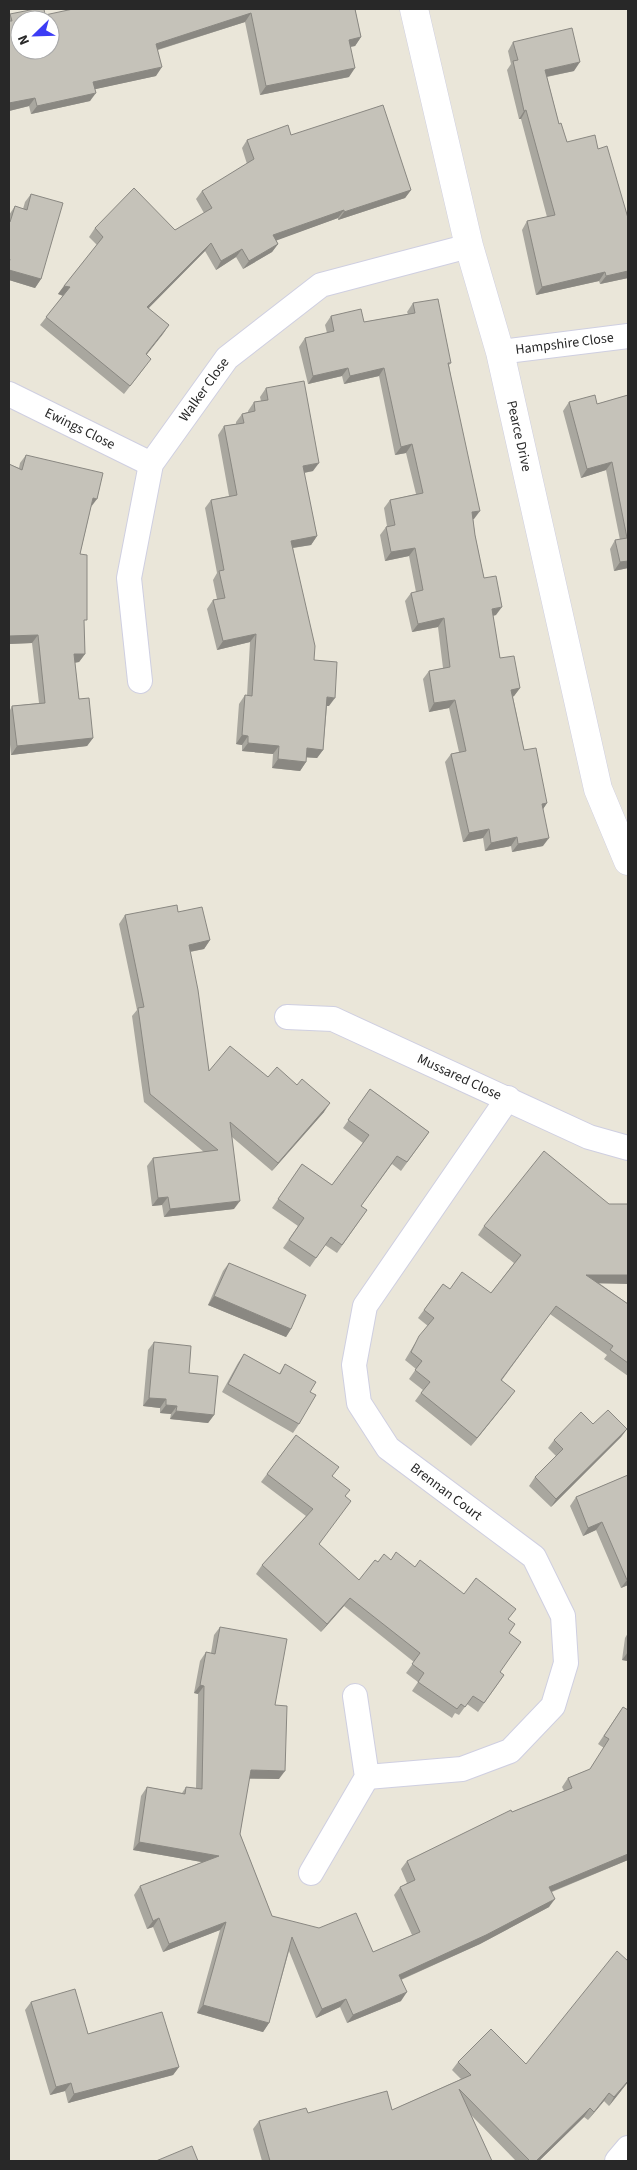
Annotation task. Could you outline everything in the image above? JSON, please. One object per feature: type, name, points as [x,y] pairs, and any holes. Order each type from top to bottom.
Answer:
[{"type":"street","name":"Pearce Drive","points":[[414,9],[469,246],[500,352],[598,789],[628,861]]},
{"type":"street","name":"Walker Close","points":[[140,681],[129,578],[152,464],[227,358],[321,285],[469,246]]},
{"type":"street","name":"Hampshire Close","points":[[500,352],[628,336]]},
{"type":"street","name":"Ewings Close","points":[[9,394],[152,464]]},
{"type":"street","name":"Mussared Close","points":[[287,1017],[333,1019],[508,1098],[589,1137],[628,1148]]},
{"type":"street","name":"Brennan Court","points":[[367,1777],[462,1770],[510,1751],[553,1706],[566,1663],[563,1616],[534,1557],[388,1448],[359,1403],[354,1365],[366,1306],[508,1098]]},
{"type":"street","points":[[311,1873],[367,1777],[355,1696]]},
{"type":"street","points":[[617,2161],[628,2148]]},
{"type":"building","points":[[73,9],[355,9],[361,37],[349,40],[355,68],[266,86],[251,13],[156,44],[162,67],[93,82],[96,93],[37,106],[35,98],[9,103],[9,21],[10,60],[60,60],[60,12]]},
{"type":"building","points":[[572,28],[580,62],[545,70],[559,124],[561,123],[567,142],[595,135],[598,149],[607,146],[628,218],[628,271],[606,276],[605,272],[542,287],[527,221],[555,215],[526,110],[524,111],[513,61],[518,60],[513,42]]},
{"type":"building","points":[[383,105],[411,190],[344,212],[344,210],[273,235],[278,244],[249,261],[242,249],[221,261],[211,243],[147,307],[169,325],[146,354],[151,359],[130,386],[46,317],[70,287],[64,286],[103,237],[95,228],[134,188],[175,230],[212,208],[202,191],[254,159],[247,140],[288,125],[291,135]]},
{"type":"building","points":[[31,194],[63,203],[41,279],[9,270],[9,222],[15,206],[27,210]]},
{"type":"building","points":[[438,299],[451,363],[448,363],[480,511],[472,512],[475,535],[484,578],[496,576],[502,607],[492,609],[500,658],[514,656],[520,688],[511,690],[524,750],[536,748],[547,803],[542,804],[549,838],[518,844],[517,837],[491,843],[489,829],[469,833],[451,754],[466,751],[455,700],[434,703],[429,671],[450,667],[444,618],[418,624],[411,593],[423,590],[415,548],[391,552],[386,527],[395,525],[390,500],[423,493],[412,444],[401,447],[384,368],[350,376],[348,368],[313,376],[305,338],[334,331],[331,316],[361,309],[364,322],[415,313],[413,303]]},
{"type":"building","points":[[304,381],[319,463],[303,466],[317,536],[291,541],[315,646],[314,660],[337,662],[335,698],[327,697],[323,750],[307,748],[306,762],[278,759],[279,746],[248,743],[248,736],[242,735],[245,695],[252,696],[256,634],[223,641],[213,600],[225,598],[219,571],[224,570],[211,500],[237,495],[224,426],[244,423],[242,414],[255,411],[254,402],[268,400],[266,388]]},
{"type":"building","points":[[595,395],[597,404],[628,395],[628,561],[620,562],[615,540],[627,538],[612,462],[587,469],[569,402]]},
{"type":"building","points":[[26,455],[103,473],[97,499],[93,498],[80,554],[87,555],[87,620],[84,620],[85,654],[74,654],[79,699],[89,698],[93,738],[17,746],[12,706],[45,703],[38,635],[9,636],[9,464],[22,470]]},
{"type":"building","points":[[177,905],[178,912],[202,907],[210,940],[189,945],[198,990],[209,1071],[230,1046],[268,1077],[277,1067],[297,1085],[302,1079],[330,1103],[278,1163],[230,1122],[240,1201],[170,1209],[168,1197],[158,1198],[153,1158],[218,1150],[150,1094],[138,1008],[144,1007],[125,915]]},
{"type":"building","points":[[370,1089],[429,1132],[407,1162],[397,1156],[361,1206],[367,1210],[342,1245],[331,1237],[316,1258],[289,1240],[304,1218],[278,1199],[302,1164],[332,1185],[369,1135],[348,1120]]},
{"type":"building","points":[[544,1151],[609,1204],[628,1204],[628,1275],[586,1275],[628,1304],[628,1363],[610,1350],[613,1346],[556,1306],[501,1380],[515,1391],[477,1438],[421,1393],[430,1382],[415,1370],[422,1361],[411,1352],[419,1336],[434,1318],[424,1310],[443,1284],[450,1289],[462,1272],[491,1293],[521,1255],[484,1226]]},
{"type":"building","points":[[229,1263],[306,1295],[291,1329],[214,1296]]},
{"type":"building","points":[[154,1342],[191,1346],[189,1373],[218,1376],[214,1415],[176,1411],[177,1406],[166,1405],[166,1399],[149,1398]]},
{"type":"building","points":[[244,1354],[280,1374],[285,1364],[316,1382],[310,1392],[316,1395],[299,1424],[228,1384]]},
{"type":"building","points":[[608,1410],[627,1429],[556,1499],[535,1477],[563,1449],[554,1440],[581,1412],[593,1424]]},
{"type":"building","points":[[296,1435],[339,1467],[332,1476],[350,1490],[345,1496],[351,1501],[319,1544],[359,1580],[375,1560],[378,1562],[384,1554],[391,1560],[396,1552],[415,1567],[420,1560],[464,1594],[476,1578],[516,1609],[508,1619],[515,1624],[509,1633],[521,1642],[500,1672],[504,1675],[484,1703],[473,1696],[465,1707],[461,1704],[457,1709],[418,1682],[424,1673],[412,1664],[420,1653],[350,1598],[327,1624],[262,1565],[313,1509],[267,1474]]},
{"type":"building","points":[[628,1475],[627,1580],[602,1522],[588,1528],[576,1497]]},
{"type":"building","points":[[220,1627],[287,1639],[275,1705],[287,1706],[285,1771],[251,1770],[240,1834],[272,1916],[319,1928],[356,1913],[373,1952],[420,1932],[400,1887],[415,1880],[407,1861],[511,1810],[512,1812],[572,1788],[568,1778],[590,1769],[609,1739],[604,1736],[623,1707],[628,1710],[628,1854],[549,1887],[555,1899],[486,1935],[399,1975],[407,1992],[353,2015],[346,1999],[322,2009],[292,1937],[269,2023],[203,2005],[226,1922],[169,1944],[159,1918],[153,1921],[140,1886],[219,1856],[139,1842],[147,1787],[185,1794],[186,1787],[202,1789],[204,1686],[200,1685],[206,1652],[215,1654]]},
{"type":"building","points":[[617,1951],[628,1961],[628,2081],[614,2097],[609,2093],[594,2112],[590,2108],[536,2161],[530,2161],[459,2089],[492,2161],[270,2161],[259,2121],[306,2108],[308,2113],[387,2091],[392,2110],[471,2075],[458,2062],[491,2029],[526,2064]]},
{"type":"building","points":[[75,1989],[88,2034],[162,2012],[179,2067],[74,2094],[71,2083],[56,2087],[31,2002]]},
{"type":"building","points":[[192,2146],[198,2161],[156,2161]]}]
